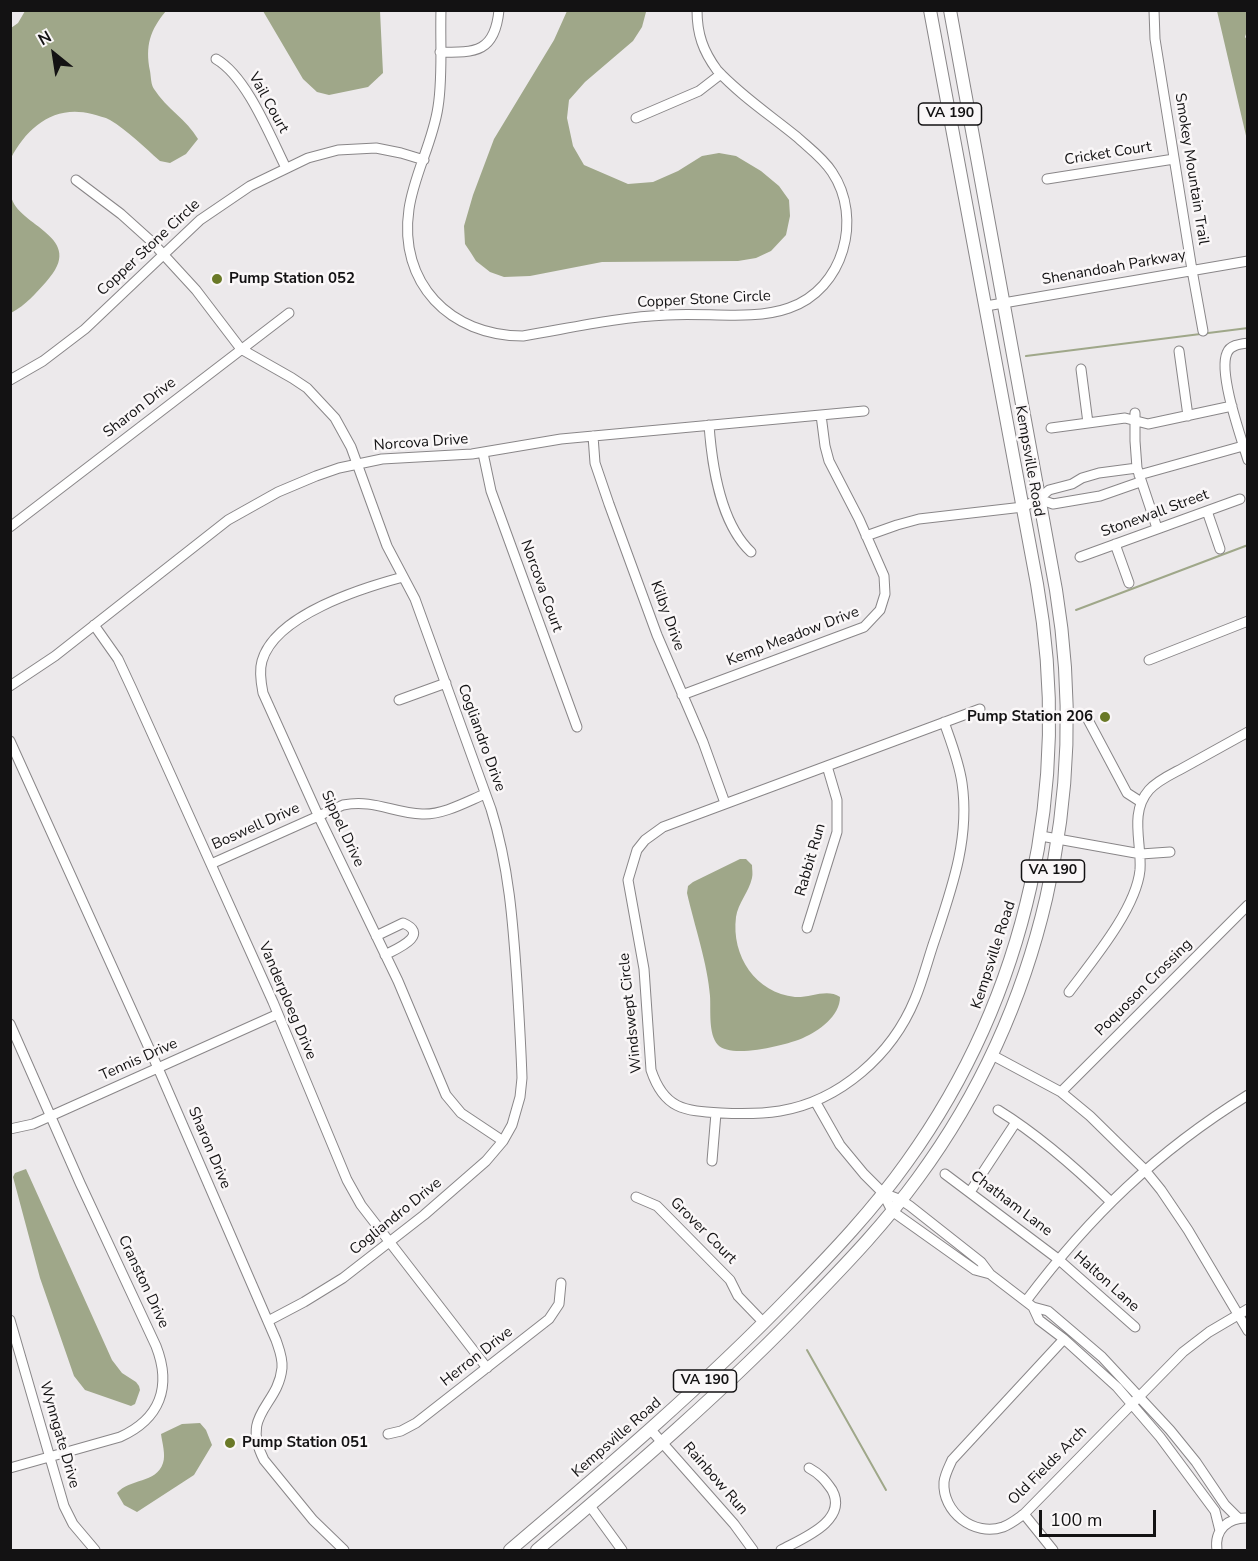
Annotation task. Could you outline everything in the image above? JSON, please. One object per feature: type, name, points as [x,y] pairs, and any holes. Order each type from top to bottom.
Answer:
[{"type":"main road","name":"Kempsville Road","points":[[510,1551],[705,1381],[841,1242],[883,1193],[939,1115],[968,1064],[988,1021],[1020,932],[1041,836],[1048,762],[1048,676],[1041,610],[1023,507],[930,10]]},
{"type":"main road","name":"Kempsville Road","points":[[537,1551],[663,1443],[741,1371],[862,1246],[901,1200],[950,1131],[992,1055],[1010,1016],[1045,905],[1063,806],[1067,749],[1067,691],[1061,619],[950,10]]},
{"type":"street","name":"Copper Stone Circle","points":[[441,10],[438,106],[434,129],[410,205],[408,220],[407,230],[412,260],[418,277],[432,298],[455,318],[473,328],[492,334],[523,336],[637,317],[777,312],[806,300],[833,273],[845,246],[848,221],[841,189],[826,163],[721,74],[704,49],[698,30],[697,10]]},
{"type":"street","points":[[440,52],[466,53],[482,48],[491,39],[496,29],[499,10]]},
{"type":"street","name":"Smokey Mountain Trail","points":[[1154,10],[1155,39],[1203,331]]},
{"type":"street","name":"Vail Court","points":[[216,59],[231,70],[243,85],[286,168]]},
{"type":"street","points":[[636,118],[699,91],[721,74]]},
{"type":"street","name":"Copper Stone Circle","points":[[10,380],[43,361],[85,329],[163,253],[216,207],[250,186],[320,154],[356,148],[391,150],[424,160]]},
{"type":"street","name":"Cricket Court","points":[[1047,179],[1174,159]]},
{"type":"street","name":"Cogliandro Drive","points":[[76,180],[121,214],[163,253],[196,290],[241,349],[292,378],[322,403],[335,418],[357,464],[387,546],[415,599],[499,834],[510,891],[522,1087],[517,1113],[503,1141],[466,1180],[390,1242],[324,1291],[268,1321]]},
{"type":"street","name":"Shenandoah Parkway","points":[[986,306],[1248,261]]},
{"type":"street","name":"Sharon Drive","points":[[10,527],[289,313]]},
{"type":"street","points":[[1248,343],[1230,348],[1226,353],[1224,367],[1232,406],[1248,460]]},
{"type":"street","points":[[1179,351],[1188,416]]},
{"type":"street","points":[[1081,369],[1088,423]]},
{"type":"street","points":[[1052,428],[1135,417],[1148,424],[1232,406]]},
{"type":"street","name":"Norcova Drive","points":[[10,686],[25,678],[228,520],[294,484],[357,464],[406,457],[483,453],[545,441],[864,411]]},
{"type":"street","name":"Kemp Meadow Drive","points":[[682,695],[838,637],[870,623],[880,610],[886,586],[884,576],[829,461],[823,440],[821,414]]},
{"type":"street","points":[[1135,417],[1139,475],[1157,528]]},
{"type":"street","points":[[709,425],[713,465],[719,490],[731,525],[741,543],[750,552]]},
{"type":"street","name":"Kilby Drive","points":[[593,436],[595,463],[657,635],[703,742],[725,803]]},
{"type":"street","points":[[1039,499],[1053,504],[1100,496],[1139,475],[1244,446]]},
{"type":"street","name":"Norcova Court","points":[[483,453],[491,491],[577,727]]},
{"type":"street","points":[[866,536],[919,519],[1023,507],[1039,499],[1049,490],[1072,484],[1090,475],[1139,475]]},
{"type":"street","name":"Stonewall Street","points":[[1080,557],[1240,499]]},
{"type":"street","points":[[1207,511],[1220,549]]},
{"type":"street","points":[[1115,544],[1129,583]]},
{"type":"street","name":"Sippel Drive","points":[[403,577],[342,596],[312,611],[281,633],[270,645],[262,661],[261,682],[263,693],[385,955],[446,1095],[461,1113],[503,1141]]},
{"type":"street","points":[[1149,660],[1248,621]]},
{"type":"street","name":"Vanderploeg Drive","points":[[94,625],[123,669],[278,1014],[347,1180],[361,1205],[487,1368]]},
{"type":"street","points":[[399,700],[446,683]]},
{"type":"street","name":"Windswept Circle","points":[[944,723],[962,781],[965,822],[963,841],[954,879],[914,1001],[892,1041],[875,1061],[844,1086],[815,1101],[780,1111],[740,1114],[686,1110],[666,1099],[656,1086],[651,1070],[644,969],[628,880],[637,850],[663,827],[980,709]]},
{"type":"street","points":[[1086,716],[1127,793],[1141,802]]},
{"type":"street","points":[[1069,992],[1100,951],[1137,886],[1140,854],[1137,831],[1141,802],[1156,784],[1248,732]]},
{"type":"street","name":"Sharon Drive","points":[[10,741],[158,1068],[268,1321],[280,1354],[282,1370],[277,1385],[259,1417],[256,1430],[258,1446],[264,1460],[299,1503],[344,1551]]},
{"type":"street","name":"Rabbit Run","points":[[807,928],[837,832],[837,800],[827,766]]},
{"type":"street","name":"Boswell Drive","points":[[211,864],[343,805],[367,802],[426,814],[440,812],[485,794]]},
{"type":"street","points":[[1041,836],[1140,854],[1170,852]]},
{"type":"street","name":"Poquoson Crossing","points":[[1061,1092],[1248,905]]},
{"type":"street","points":[[376,936],[403,923],[413,931],[411,941],[385,955]]},
{"type":"street","name":"Tennis Drive","points":[[10,1129],[33,1124],[278,1014]]},
{"type":"street","name":"Cranston Drive","points":[[10,1024],[156,1346],[163,1365],[164,1381],[156,1407],[140,1426],[120,1437],[10,1468]]},
{"type":"street","points":[[992,1055],[1061,1092],[1090,1116],[1144,1169],[1188,1230],[1248,1331]]},
{"type":"street","points":[[1030,1304],[1058,1259],[1110,1201],[1144,1169],[1185,1137],[1248,1095]]},
{"type":"street","points":[[815,1101],[840,1145],[883,1193],[892,1211],[975,1270],[990,1274]]},
{"type":"street","points":[[998,1110],[1064,1157],[1110,1201]]},
{"type":"street","points":[[712,1161],[716,1113]]},
{"type":"street","points":[[970,1192],[1016,1122]]},
{"type":"street","name":"Chatham Lane","points":[[945,1174],[1058,1259]]},
{"type":"street","points":[[883,1193],[901,1200],[981,1262],[990,1274],[1030,1304],[1048,1311],[1102,1357],[1170,1430],[1196,1462],[1225,1505],[1243,1518]]},
{"type":"street","name":"Grover Court","points":[[636,1197],[657,1206],[730,1280],[738,1296],[764,1323]]},
{"type":"street","name":"Halton Lane","points":[[1058,1259],[1135,1327]]},
{"type":"street","name":"Herron Drive","points":[[388,1434],[401,1431],[416,1423],[549,1319],[559,1304],[561,1283]]},
{"type":"street","points":[[1030,1304],[1040,1320],[1117,1387],[1161,1437],[1215,1511],[1220,1531]]},
{"type":"street","name":"Old Fields Arch","points":[[1064,1339],[952,1460],[944,1483],[950,1506],[966,1523],[977,1528],[990,1529],[1002,1527],[1024,1514],[1183,1352],[1209,1332],[1248,1309]]},
{"type":"street","name":"Wynngate Drive","points":[[10,1320],[68,1513],[95,1551]]},
{"type":"street","name":"Rainbow Run","points":[[651,1430],[734,1524],[753,1551]]},
{"type":"street","points":[[781,1551],[826,1524],[834,1513],[836,1506],[834,1494],[825,1479],[809,1468]]},
{"type":"street","points":[[590,1506],[622,1551]]},
{"type":"street","points":[[1024,1514],[1053,1551]]},
{"type":"street","points":[[1216,1548],[1220,1531],[1225,1524],[1243,1518]]},
{"type":"shaded area","points":[[645,10],[646,12],[642,27],[633,41],[585,82],[569,100],[567,118],[573,146],[584,165],[628,184],[653,182],[678,171],[702,156],[719,153],[736,156],[761,171],[779,186],[789,200],[790,216],[786,235],[771,251],[756,258],[738,261],[602,262],[530,276],[504,277],[490,272],[476,261],[465,244],[464,226],[473,195],[494,139],[554,40],[567,11]]},
{"type":"shaded area","points":[[25,11],[166,11],[150,39],[149,62],[154,89],[198,139],[186,154],[170,163],[160,161],[110,120],[92,114],[66,112],[54,115],[34,128],[11,158],[11,28],[18,23]]},
{"type":"shaded area","points":[[263,11],[380,11],[383,73],[368,87],[329,95],[317,92],[303,79]]},
{"type":"shaded area","points":[[1217,11],[1247,11],[1245,37],[1248,41],[1247,140]]},
{"type":"shaded area","points":[[11,196],[16,207],[47,233],[60,254],[57,266],[46,282],[26,303],[11,313]]},
{"type":"shaded area","points":[[740,859],[746,859],[752,865],[749,888],[736,917],[738,945],[749,970],[758,980],[781,994],[801,997],[830,993],[840,997],[833,1016],[809,1035],[785,1044],[746,1051],[725,1049],[718,1045],[713,1035],[707,971],[687,893],[688,886],[693,882]]},
{"type":"shaded area","points":[[26,1169],[112,1360],[122,1373],[139,1386],[140,1390],[135,1404],[131,1406],[85,1390],[74,1376],[40,1278],[13,1177],[15,1173]]},
{"type":"shaded area","points":[[200,1423],[206,1430],[212,1445],[194,1475],[137,1512],[124,1505],[117,1493],[122,1488],[149,1478],[160,1470],[164,1456],[161,1434],[182,1424]]},
{"type":"waterway","points":[[1026,356],[1248,328]]},
{"type":"waterway","points":[[1076,610],[1248,545]]},
{"type":"waterway","points":[[807,1350],[886,1490]]},
{"type":"place","name":"Pump Station 052","points":[[217,279]]},
{"type":"place","name":"Pump Station 206","points":[[1105,717]]},
{"type":"place","name":"Pump Station 051","points":[[230,1443]]}]
